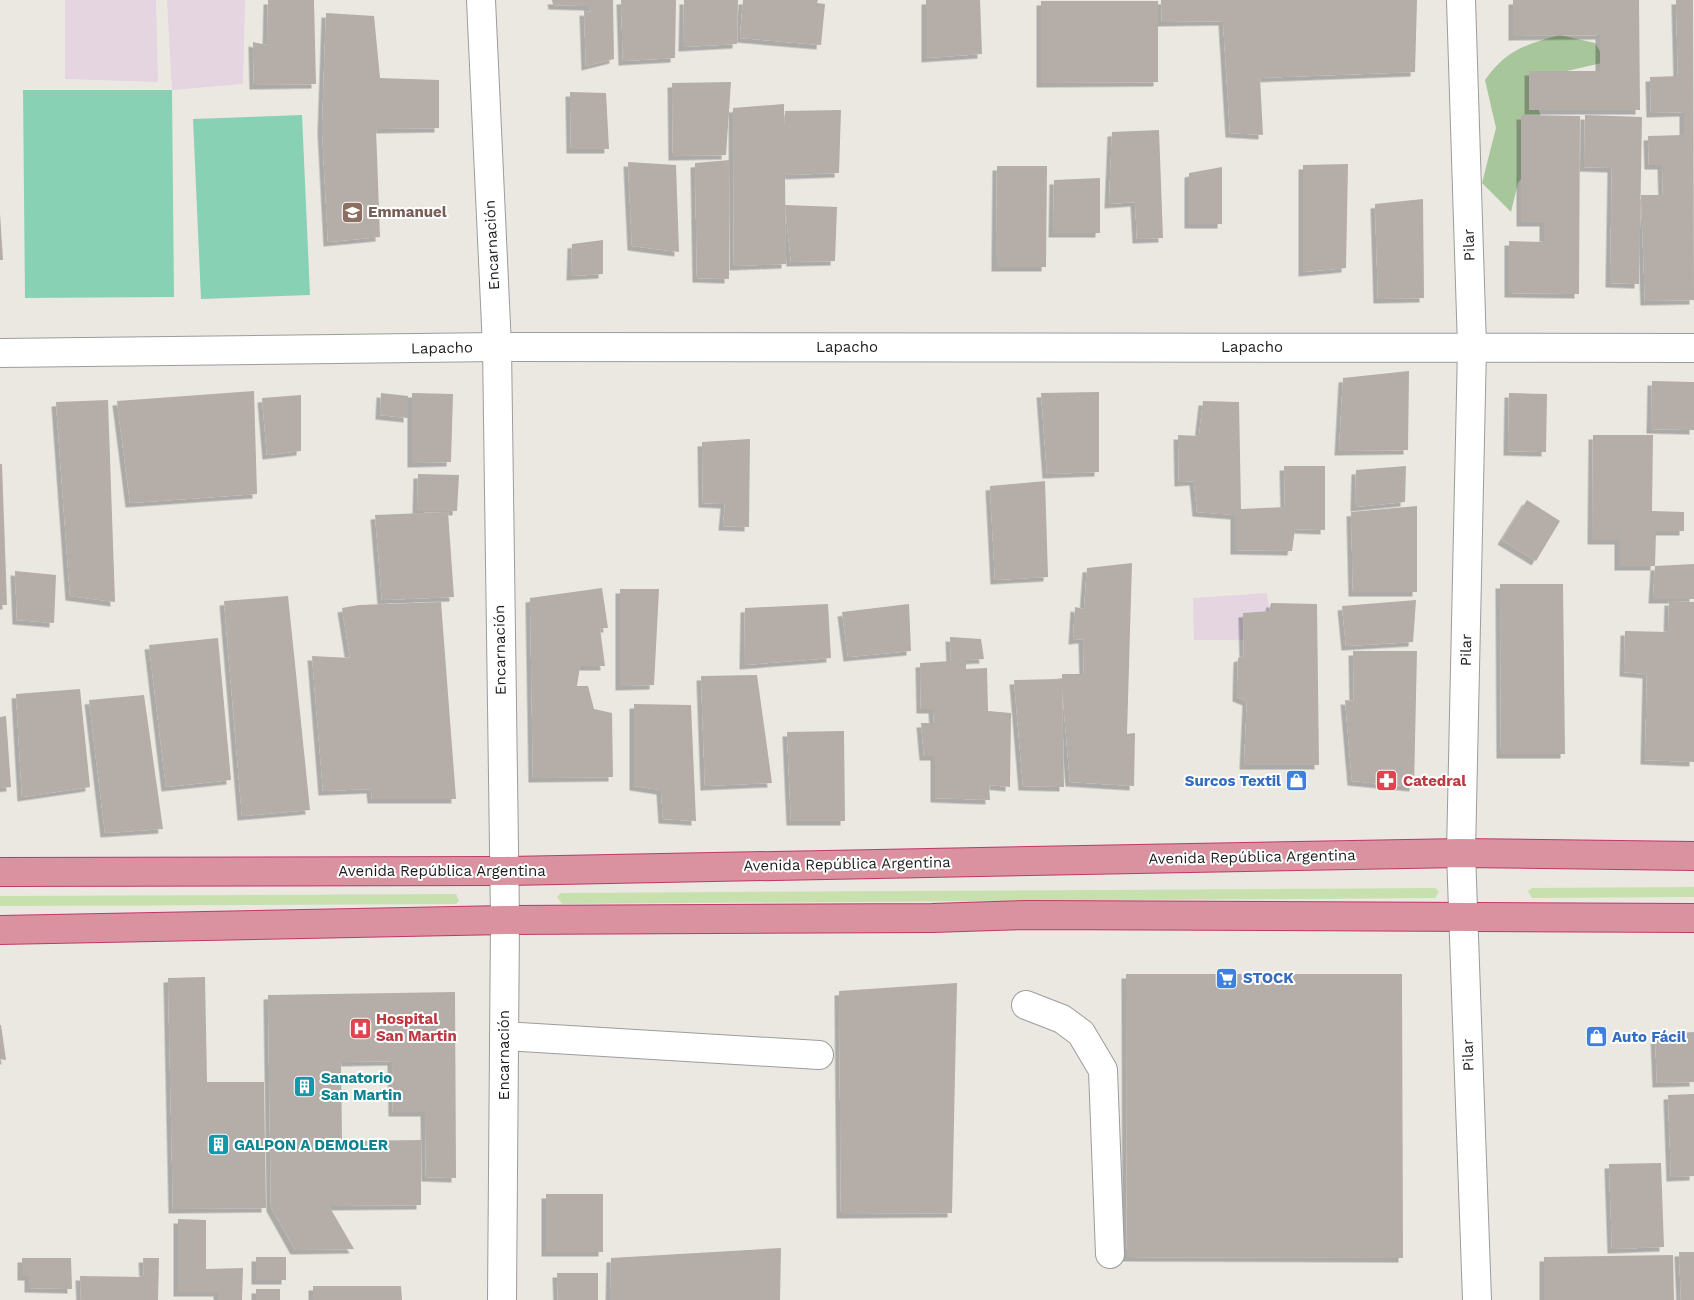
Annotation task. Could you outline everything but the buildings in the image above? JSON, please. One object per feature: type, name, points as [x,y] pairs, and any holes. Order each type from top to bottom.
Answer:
[{"type":"highway","name":"Avenida República Argentina","points":[[0,872],[503,871],[1462,853],[1694,856]]},
{"type":"highway","points":[[0,930],[505,920],[932,918],[1027,915],[1694,918]]},
{"type":"street","name":"Encarnación","points":[[481,0],[497,347],[505,920],[502,1300]]},
{"type":"street","name":"Pilar","points":[[1461,0],[1472,347],[1462,853],[1477,1300]]},
{"type":"street","name":"Lapacho","points":[[0,353],[497,347],[1694,348]]},
{"type":"street","points":[[1026,1005],[1062,1019],[1081,1033],[1103,1070],[1110,1254]]},
{"type":"street","points":[[504,1036],[819,1055]]},
{"type":"shaded area","points":[[65,0],[156,0],[158,82],[65,79]]},
{"type":"shaded area","points":[[167,0],[245,0],[243,84],[172,90]]},
{"type":"shaded area","points":[[1267,593],[1269,611],[1243,613],[1244,640],[1194,640],[1193,598]]},
{"type":"green space","points":[[1559,35],[1595,43],[1606,62],[1558,73],[1535,97],[1548,141],[1518,183],[1511,212],[1482,183],[1496,128],[1485,80],[1501,62],[1517,50]]},
{"type":"green space","points":[[23,90],[172,90],[174,297],[25,298]]},
{"type":"green space","points":[[302,115],[310,295],[201,299],[193,119]]},
{"type":"green space","points":[[1694,887],[1694,897],[1532,898],[1528,891],[1532,888]]},
{"type":"green space","points":[[1435,888],[1439,892],[1435,898],[562,904],[557,897],[561,893]]},
{"type":"green space","points":[[456,894],[459,901],[456,904],[0,906],[0,896]]},
{"type":"place","name":"Emmanuel","points":[[352,212]]},
{"type":"place","name":"Surcos Textil","points":[[1297,781]]},
{"type":"place","name":"Catedral","points":[[1387,781]]},
{"type":"place","name":"STOCK","points":[[1227,978]]},
{"type":"place","name":"Hospital San Martin","points":[[360,1028]]},
{"type":"place","name":"Auto Fácil","points":[[1596,1037]]},
{"type":"place","name":"Sanatorio San Martin","points":[[305,1087]]},
{"type":"place","name":"GALPON A DEMOLER","points":[[218,1145]]}]
